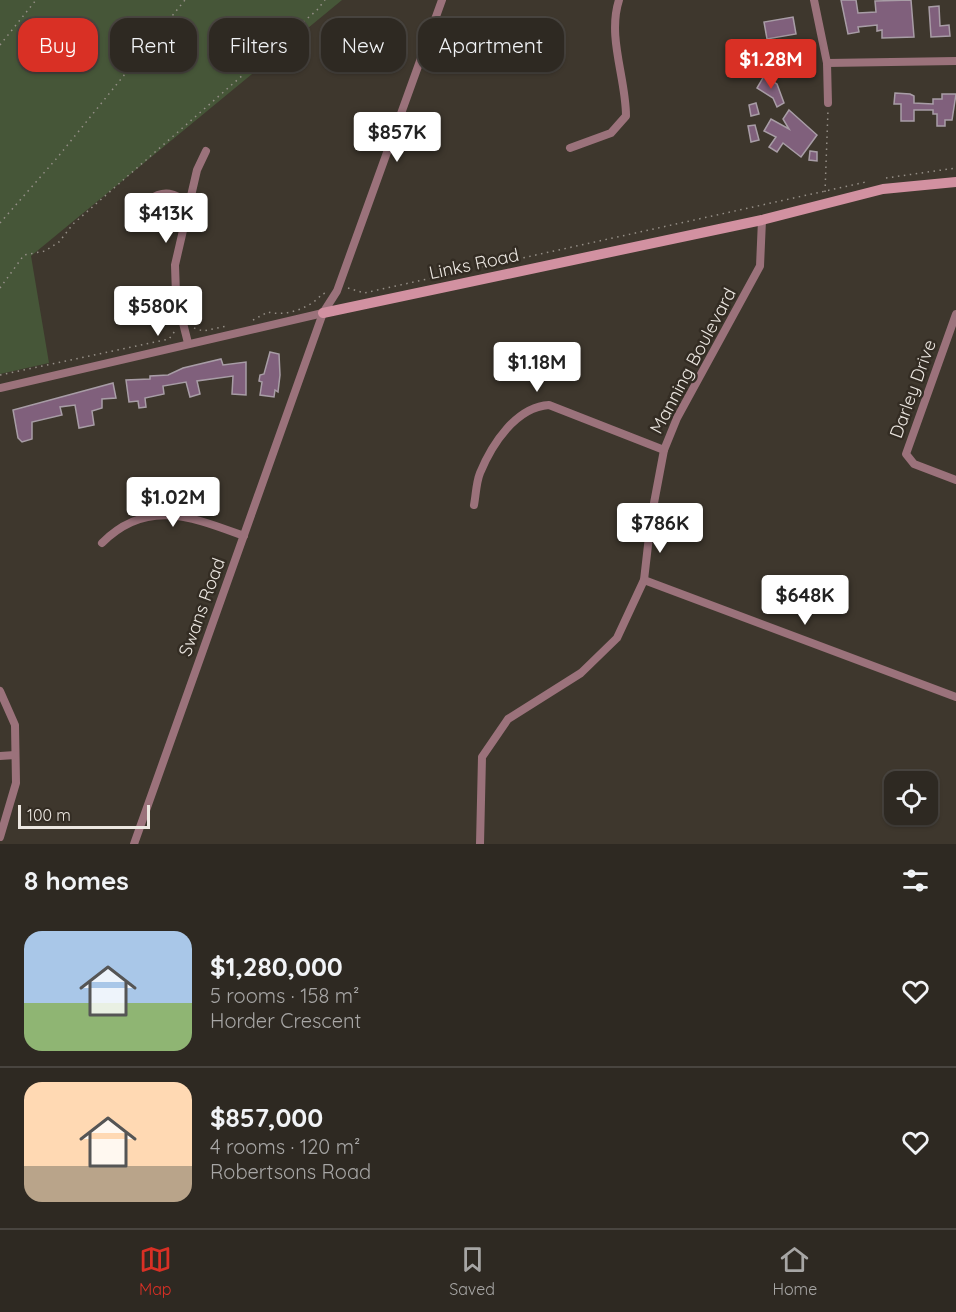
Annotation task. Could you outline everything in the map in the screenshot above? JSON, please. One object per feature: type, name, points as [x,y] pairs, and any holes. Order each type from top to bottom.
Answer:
[{"type":"street","name":"Swans Road","points":[[134,844],[323,313],[337,291],[442,0]]},
{"type":"street","points":[[570,148],[611,133],[626,116],[626,94],[616,46],[619,0]]},
{"type":"street","points":[[814,0],[827,63],[828,103]]},
{"type":"street","points":[[827,63],[956,61]]},
{"type":"street","points":[[188,343],[174,280],[177,252],[185,229],[197,170],[206,152]]},
{"type":"street","name":"Links Road","points":[[0,388],[323,313],[762,220],[884,189],[956,182]]},
{"type":"street","points":[[148,200],[158,193],[167,192],[189,204]]},
{"type":"street","name":"Manning Boulevard","points":[[480,844],[482,757],[508,719],[581,674],[617,638],[644,580],[651,519],[664,450],[677,417],[760,266],[762,220]]},
{"type":"street","name":"Darley Drive","points":[[956,314],[906,454],[914,464],[956,480]]},
{"type":"street","points":[[474,505],[479,475],[496,444],[519,416],[535,406],[549,405],[664,450]]},
{"type":"street","points":[[102,543],[116,529],[135,519],[156,515],[201,520],[244,536]]},
{"type":"street","points":[[644,580],[956,697]]},
{"type":"street","points":[[0,691],[15,725],[16,783],[0,837]]},
{"type":"street","points":[[0,756],[15,755]]},
{"type":"path","points":[[0,45],[36,0]]},
{"type":"path","points":[[0,223],[57,158],[185,0]]},
{"type":"path","points":[[0,288],[24,255],[45,251],[59,242],[73,224],[326,1]]},
{"type":"path","points":[[825,192],[828,103]]},
{"type":"path","points":[[881,179],[956,168]]},
{"type":"path","points":[[243,322],[254,320],[268,312],[276,314],[314,305],[322,294],[351,287],[364,293],[870,182]]},
{"type":"path","points":[[0,375],[169,339],[174,331],[184,328],[190,327],[203,331],[233,325]]},
{"type":"green space","points":[[0,0],[342,0],[309,27],[309,18],[209,18],[209,72],[255,72],[31,256],[49,363],[0,374]]},
{"type":"building","points":[[841,0],[856,0],[858,13],[876,12],[875,1],[911,0],[914,37],[882,38],[882,30],[877,31],[877,25],[858,27],[859,32],[848,34]]},
{"type":"building","points":[[939,6],[940,26],[949,25],[950,36],[931,37],[929,7]]},
{"type":"building","points":[[793,17],[796,34],[767,39],[764,22]]},
{"type":"building","points":[[773,47],[774,55],[779,54],[782,69],[765,72],[760,49]]},
{"type":"building","points":[[764,76],[777,84],[784,103],[777,107],[773,98],[757,88]]},
{"type":"building","points":[[895,93],[914,96],[914,103],[933,104],[933,99],[942,99],[942,94],[956,94],[952,120],[945,120],[945,126],[937,126],[937,114],[933,114],[933,110],[914,110],[914,121],[901,121],[901,104],[894,104]]},
{"type":"building","points":[[756,103],[759,114],[751,116],[749,105]]},
{"type":"building","points":[[789,110],[817,135],[801,157],[783,143],[777,152],[769,147],[776,137],[764,131],[771,119],[789,129],[783,119]]},
{"type":"building","points":[[755,125],[759,140],[751,142],[748,126]]},
{"type":"building","points":[[810,151],[817,152],[817,161],[809,160]]},
{"type":"building","points":[[270,352],[279,354],[280,375],[278,392],[275,390],[274,397],[260,395],[262,382],[259,381],[260,375],[264,374]]},
{"type":"building","points":[[221,359],[223,365],[246,362],[246,395],[232,394],[233,376],[197,381],[200,394],[190,397],[186,382],[163,386],[164,394],[145,398],[146,407],[139,408],[138,401],[129,402],[126,380],[150,379],[150,376],[168,375],[183,368]]},
{"type":"building","points":[[113,383],[116,398],[102,399],[102,408],[92,411],[94,425],[79,428],[75,405],[60,407],[62,415],[32,422],[32,439],[22,442],[18,438],[13,410]]}]
